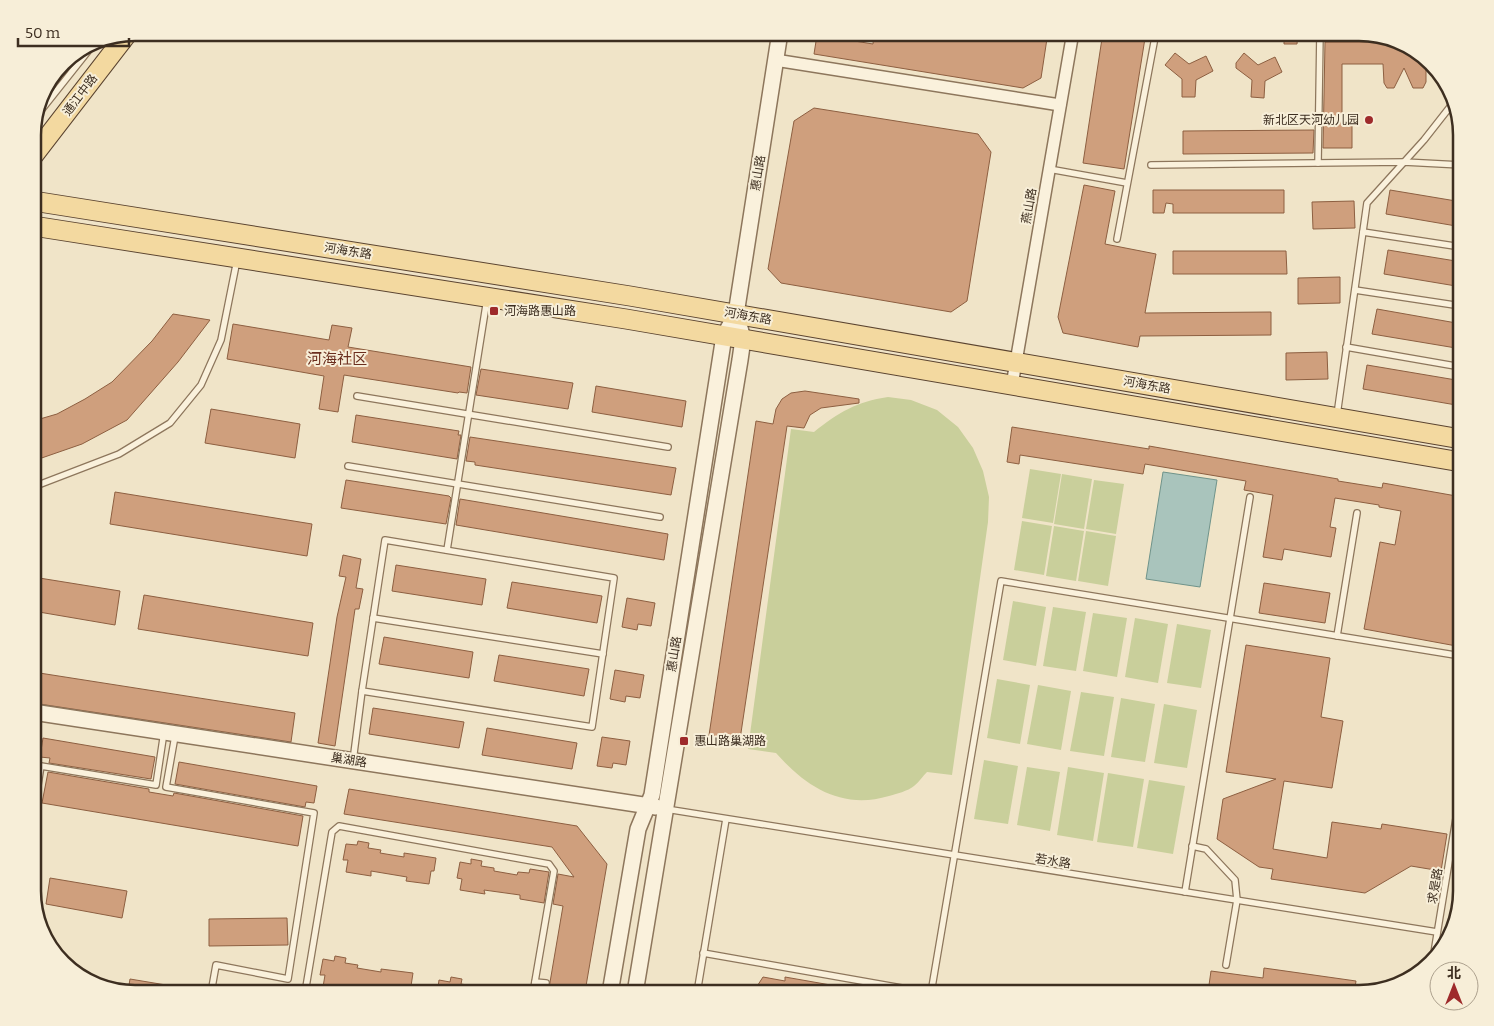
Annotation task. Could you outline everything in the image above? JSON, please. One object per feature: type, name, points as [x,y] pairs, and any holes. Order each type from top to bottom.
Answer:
[{"type":"main road","name":"通江中路","points":[[41,146],[121,42]]},
{"type":"main road","name":"河海东路","points":[[41,202],[736,314],[1453,436]]},
{"type":"main road","name":"河海东路","points":[[41,227],[724,336],[1453,460]]},
{"type":"street","name":"惠山路","points":[[612,985],[638,829],[652,795],[724,336],[736,314],[779,41]]},
{"type":"street","name":"燕山路","points":[[1012,385],[1071,41]]},
{"type":"street","points":[[776,60],[1060,105]]},
{"type":"street","name":"惠山路","points":[[637,985],[740,360],[742,339],[736,314]]},
{"type":"street","name":"巢湖路","points":[[41,713],[666,809]]},
{"type":"lane","points":[[1117,239],[1154,41]]},
{"type":"lane","points":[[1318,163],[1320,41]]},
{"type":"lane","points":[[46,104],[84,56]]},
{"type":"lane","points":[[1336,417],[1367,203],[1424,140],[1449,108]]},
{"type":"lane","points":[[1151,165],[1404,162],[1453,165]]},
{"type":"lane","points":[[1049,169],[1128,183]]},
{"type":"lane","points":[[1363,232],[1453,245]]},
{"type":"lane","points":[[41,484],[118,454],[170,423],[201,385],[221,340],[237,258]]},
{"type":"lane","points":[[1355,290],[1453,305]]},
{"type":"lane","points":[[447,550],[487,297]]},
{"type":"lane","points":[[1346,347],[1453,365]]},
{"type":"lane","points":[[357,396],[668,447]]},
{"type":"lane","points":[[348,466],[660,517]]},
{"type":"lane","points":[[1185,892],[1250,498]]},
{"type":"lane","points":[[1337,636],[1358,513]]},
{"type":"lane","points":[[352,761],[362,691],[374,618],[385,540],[614,578],[592,727],[362,691]]},
{"type":"lane","points":[[933,985],[956,856],[1001,581],[1453,655]]},
{"type":"lane","points":[[374,618],[603,654]]},
{"type":"lane","points":[[41,766],[156,785],[169,733]]},
{"type":"lane","points":[[169,733],[166,787],[314,813],[288,979],[216,965],[213,985]]},
{"type":"lane","name":"若水路","points":[[666,809],[1437,932]]},
{"type":"lane","points":[[698,985],[726,819]]},
{"type":"lane","points":[[306,985],[332,832],[339,826],[549,864],[554,871],[534,985]]},
{"type":"lane","name":"求是路","points":[[1435,946],[1453,840]]},
{"type":"lane","points":[[1192,846],[1206,849],[1235,880],[1236,900],[1226,965]]},
{"type":"lane","points":[[704,953],[881,985]]},
{"type":"lane","points":[[535,982],[546,983]]},
{"type":"green space","points":[[888,397],[911,400],[937,410],[958,427],[973,448],[983,471],[989,497],[988,522],[952,775],[927,772],[916,784],[905,791],[872,800],[856,800],[841,798],[813,785],[800,776],[776,753],[748,749],[791,429],[814,432],[848,409],[866,402]]},
{"type":"green space","points":[[1030,469],[1061,474],[1053,523],[1022,518]]},
{"type":"green space","points":[[1062,474],[1092,479],[1084,529],[1054,524]]},
{"type":"green space","points":[[1094,480],[1124,484],[1116,534],[1086,529]]},
{"type":"green space","points":[[1022,521],[1052,526],[1044,575],[1014,570]]},
{"type":"green space","points":[[1054,526],[1084,531],[1076,581],[1046,576]]},
{"type":"green space","points":[[1086,531],[1116,536],[1108,586],[1078,581]]},
{"type":"green space","points":[[1013,601],[1046,607],[1036,666],[1003,660]]},
{"type":"green space","points":[[1053,607],[1086,612],[1076,671],[1043,666]]},
{"type":"green space","points":[[1093,613],[1127,618],[1117,677],[1083,671]]},
{"type":"green space","points":[[1135,618],[1168,624],[1158,683],[1125,677]]},
{"type":"green space","points":[[1177,624],[1211,630],[1201,688],[1167,683]]},
{"type":"green space","points":[[997,679],[1030,685],[1020,744],[987,738]]},
{"type":"green space","points":[[1038,685],[1071,691],[1061,750],[1027,744]]},
{"type":"green space","points":[[1081,692],[1114,697],[1104,756],[1070,751]]},
{"type":"green space","points":[[1121,698],[1155,704],[1145,762],[1111,757]]},
{"type":"green space","points":[[1164,704],[1197,710],[1187,768],[1154,763]]},
{"type":"green space","points":[[984,760],[1018,766],[1008,824],[974,819]]},
{"type":"green space","points":[[1027,767],[1060,772],[1050,831],[1017,825]]},
{"type":"green space","points":[[1068,767],[1104,773],[1093,841],[1057,835]]},
{"type":"green space","points":[[1108,773],[1144,779],[1133,847],[1097,842]]},
{"type":"green space","points":[[1149,780],[1185,786],[1173,854],[1137,848]]},
{"type":"water","points":[[1163,472],[1217,480],[1200,587],[1146,579]]},
{"type":"building","points":[[816,41],[854,41],[873,44],[873,41],[1047,41],[1041,78],[1023,88],[814,54]]},
{"type":"building","points":[[1102,41],[1145,41],[1124,169],[1083,163]]},
{"type":"building","points":[[1284,41],[1297,41],[1297,44],[1284,44]]},
{"type":"building","points":[[1325,42],[1371,42],[1389,46],[1411,57],[1426,70],[1426,82],[1423,88],[1413,88],[1404,68],[1394,88],[1387,88],[1384,83],[1383,64],[1342,64],[1342,122],[1352,122],[1352,148],[1323,148]]},
{"type":"building","points":[[1175,53],[1189,64],[1206,56],[1213,71],[1196,80],[1195,97],[1182,97],[1182,79],[1165,65]]},
{"type":"building","points":[[1244,53],[1258,65],[1275,57],[1282,72],[1265,81],[1264,98],[1251,97],[1252,80],[1236,68],[1236,63]]},
{"type":"building","points":[[814,108],[978,134],[991,152],[967,301],[951,312],[781,283],[768,269],[794,121]]},
{"type":"building","points":[[1314,130],[1313,153],[1183,154],[1183,131]]},
{"type":"building","points":[[1084,185],[1115,191],[1105,244],[1156,254],[1145,313],[1271,312],[1271,335],[1140,336],[1138,347],[1063,333],[1058,317]]},
{"type":"building","points":[[1153,190],[1284,190],[1284,213],[1173,213],[1173,204],[1166,203],[1164,213],[1153,213]]},
{"type":"building","points":[[1390,190],[1453,200],[1453,225],[1386,214]]},
{"type":"building","points":[[1354,201],[1355,228],[1313,229],[1312,202]]},
{"type":"building","points":[[1388,250],[1453,261],[1453,286],[1384,274]]},
{"type":"building","points":[[1173,251],[1286,251],[1287,274],[1173,274]]},
{"type":"building","points":[[1340,277],[1340,303],[1298,304],[1298,278]]},
{"type":"building","points":[[1377,309],[1453,322],[1453,348],[1372,334]]},
{"type":"building","points":[[173,314],[210,320],[178,362],[127,420],[82,444],[41,458],[41,419],[57,414],[112,382],[152,341]]},
{"type":"building","points":[[233,324],[329,340],[332,325],[352,328],[348,347],[471,367],[467,393],[344,375],[338,412],[319,409],[324,376],[227,359]]},
{"type":"building","points":[[1327,352],[1328,379],[1286,380],[1286,353]]},
{"type":"building","points":[[1367,365],[1453,379],[1453,404],[1363,389]]},
{"type":"building","points":[[481,369],[573,383],[568,409],[476,395]]},
{"type":"building","points":[[596,386],[686,401],[682,427],[592,412]]},
{"type":"building","points":[[805,391],[859,399],[859,403],[821,408],[810,415],[804,428],[787,426],[739,746],[708,742],[756,421],[773,424],[776,409],[782,399],[791,393]]},
{"type":"building","points":[[211,409],[300,424],[295,458],[205,443]]},
{"type":"building","points":[[356,415],[459,431],[458,435],[461,435],[457,459],[352,442]]},
{"type":"building","points":[[1012,427],[1149,449],[1149,446],[1382,488],[1383,483],[1453,495],[1453,645],[1364,629],[1380,542],[1395,545],[1401,511],[1379,507],[1379,505],[1335,498],[1330,527],[1336,528],[1331,557],[1284,549],[1282,560],[1263,557],[1273,495],[1244,490],[1246,481],[1145,464],[1143,474],[1020,455],[1019,464],[1007,462]]},
{"type":"building","points":[[470,437],[676,468],[671,495],[475,465],[475,462],[466,461]]},
{"type":"building","points":[[346,480],[449,496],[451,498],[446,524],[341,508]]},
{"type":"building","points":[[115,492],[312,524],[307,556],[110,524]]},
{"type":"building","points":[[460,499],[668,534],[664,560],[456,525]]},
{"type":"building","points":[[343,555],[361,559],[356,588],[363,589],[359,609],[355,609],[335,746],[318,743],[337,617],[346,577],[339,576]]},
{"type":"building","points":[[396,565],[486,579],[482,605],[392,591]]},
{"type":"building","points":[[41,578],[120,591],[115,625],[41,612]]},
{"type":"building","points":[[512,582],[602,596],[597,623],[507,608]]},
{"type":"building","points":[[1264,583],[1330,593],[1325,623],[1259,613]]},
{"type":"building","points":[[144,595],[313,623],[308,656],[138,629]]},
{"type":"building","points":[[627,598],[655,603],[651,626],[638,624],[637,630],[622,627]]},
{"type":"building","points":[[384,637],[473,652],[469,678],[379,664]]},
{"type":"building","points":[[1246,645],[1330,658],[1321,717],[1343,721],[1332,788],[1284,781],[1273,849],[1327,858],[1332,822],[1381,829],[1382,824],[1447,834],[1441,871],[1411,866],[1365,893],[1271,879],[1273,869],[1259,867],[1217,839],[1223,799],[1276,779],[1226,772]]},
{"type":"building","points":[[499,655],[589,669],[584,696],[494,681]]},
{"type":"building","points":[[615,670],[644,675],[640,698],[626,696],[625,702],[610,699]]},
{"type":"building","points":[[41,673],[295,713],[291,742],[41,704]]},
{"type":"building","points":[[373,708],[464,722],[459,748],[369,734]]},
{"type":"building","points":[[487,728],[577,743],[572,769],[482,755]]},
{"type":"building","points":[[602,737],[630,741],[626,765],[613,763],[612,768],[597,766]]},
{"type":"building","points":[[43,738],[155,757],[151,779],[49,763],[50,758],[41,757]]},
{"type":"building","points":[[179,762],[317,786],[314,803],[306,802],[305,807],[175,784]]},
{"type":"building","points":[[48,772],[149,789],[149,792],[173,796],[174,793],[303,816],[298,846],[42,803]]},
{"type":"building","points":[[349,789],[577,826],[607,864],[586,985],[550,985],[563,906],[553,904],[558,874],[574,877],[552,847],[344,814]]},
{"type":"building","points":[[358,841],[369,843],[368,848],[381,850],[380,853],[404,857],[404,853],[436,858],[429,884],[406,881],[407,877],[371,871],[371,876],[346,872],[348,860],[343,860],[346,844],[357,845]]},
{"type":"building","points":[[471,859],[482,861],[481,866],[494,868],[494,871],[517,875],[518,872],[529,873],[530,869],[549,872],[544,903],[520,899],[520,895],[484,890],[485,894],[460,890],[462,879],[457,878],[460,862],[471,864]]},
{"type":"building","points":[[50,878],[127,891],[122,918],[46,904]]},
{"type":"building","points":[[287,918],[288,945],[209,946],[209,919]]},
{"type":"building","points":[[335,956],[346,958],[345,963],[358,965],[357,968],[381,972],[381,969],[413,973],[411,985],[323,985],[325,975],[320,975],[323,959],[334,961]]},
{"type":"building","points":[[1264,968],[1356,981],[1355,985],[1209,985],[1211,971],[1263,978]]},
{"type":"building","points":[[451,977],[462,979],[461,984],[467,985],[438,985],[439,980],[450,982]]},
{"type":"building","points":[[763,977],[785,981],[785,977],[831,985],[758,985]]},
{"type":"building","points":[[130,979],[166,985],[136,985],[129,984]]},
{"type":"place","name":"新北区天河幼儿园","points":[[1369,120]]},
{"type":"place","name":"河海路惠山路","points":[[494,311]]},
{"type":"place","name":"惠山路巢湖路","points":[[684,741]]},
{"type":"district","name":"河海社区","points":[[337,359]]}]
